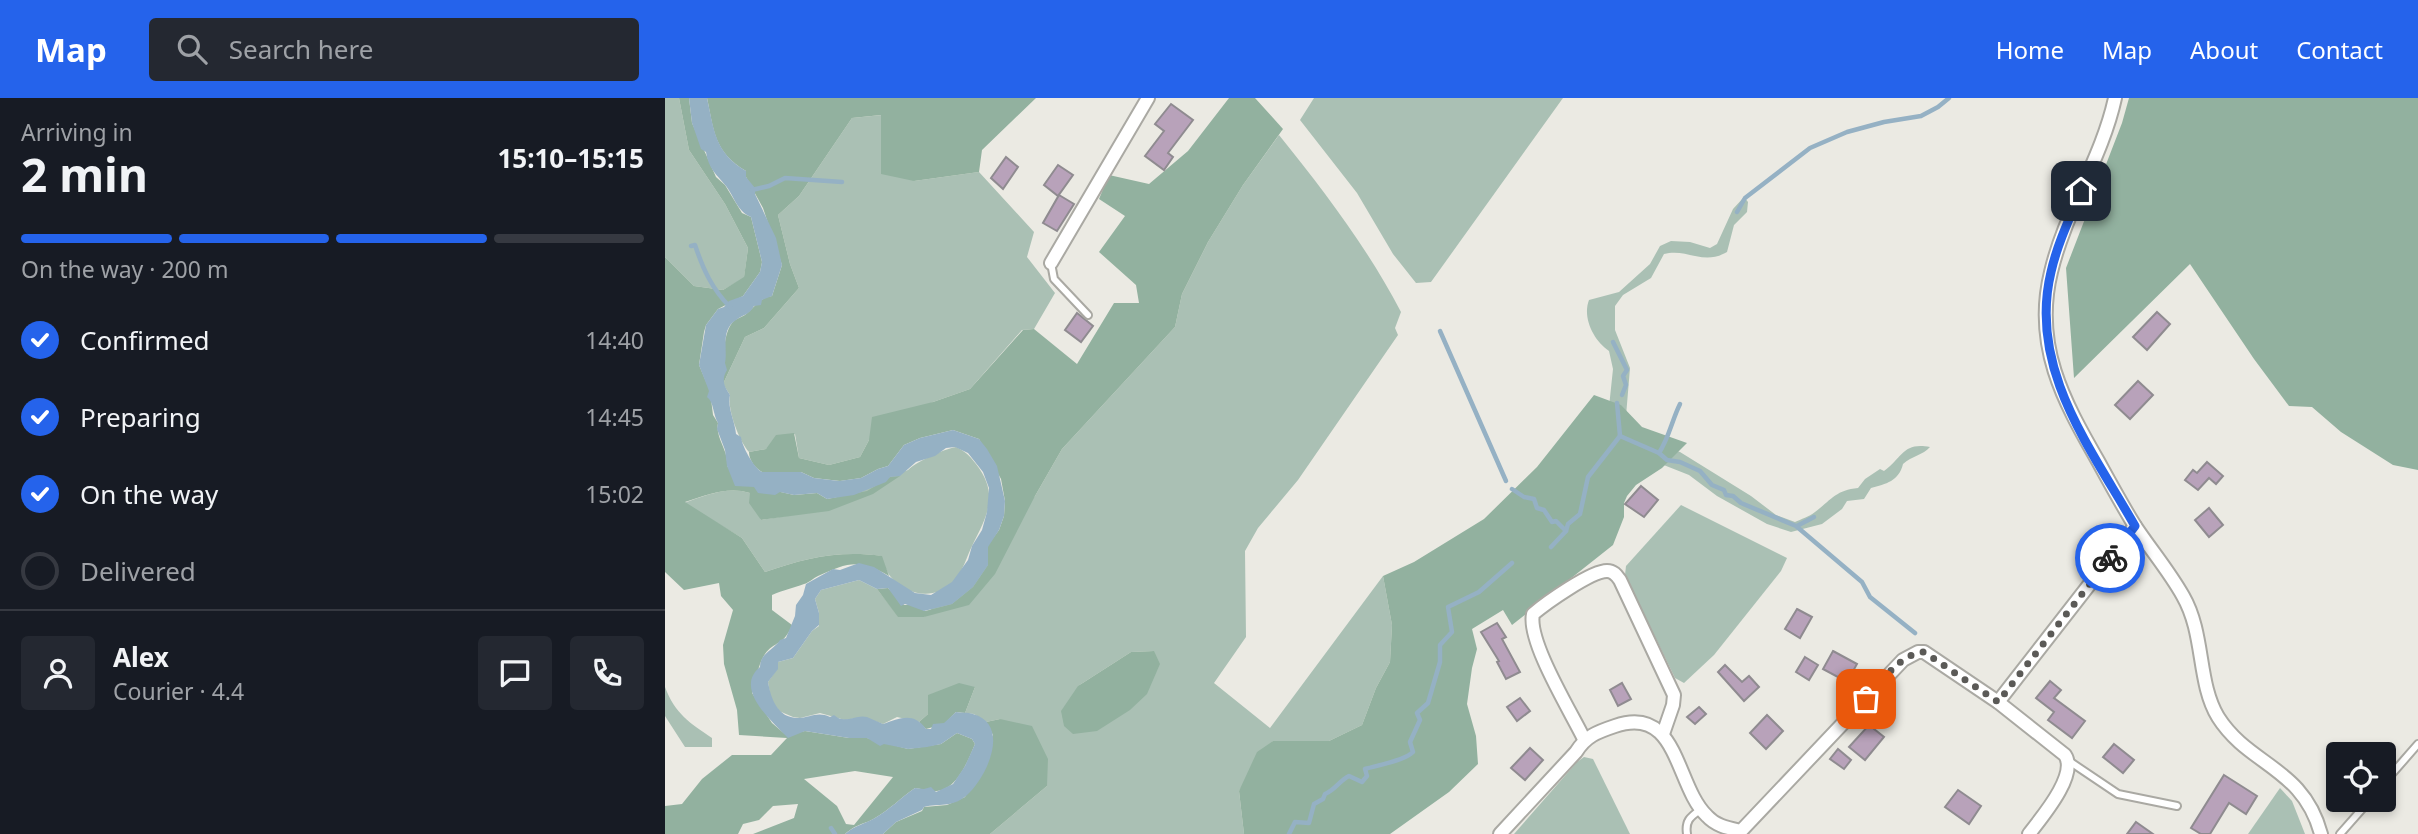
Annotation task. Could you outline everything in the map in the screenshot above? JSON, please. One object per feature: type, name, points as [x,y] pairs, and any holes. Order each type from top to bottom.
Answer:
[{"type":"street","points":[[1051,263],[1149,98]]},
{"type":"street","points":[[2115,98],[2110,121],[2051,271],[2045,311],[2046,338],[2052,367],[2066,403],[2135,526],[2178,588],[2193,615],[2206,682],[2217,714],[2229,731],[2301,791],[2313,811],[2321,834]]},
{"type":"street","points":[[1998,702],[2135,526]]},
{"type":"street","points":[[1584,739],[1542,653],[1531,623],[1533,614],[1551,600],[1605,571],[1611,572],[1620,580],[1674,695],[1674,705],[1663,734]]},
{"type":"street","points":[[1500,834],[1576,752],[1584,739],[1629,723],[1650,725],[1663,734],[1700,810],[1714,823],[1739,832],[1903,660],[1910,655],[1924,652],[1998,702],[2069,761],[2069,769],[2059,792],[2029,834]]},
{"type":"lane","points":[[1051,263],[1053,279],[1088,315]]},
{"type":"lane","points":[[2396,769],[2418,744]]},
{"type":"lane","points":[[2069,761],[2119,794],[2177,806]]},
{"type":"lane","points":[[1687,834],[1686,824],[1690,817],[1700,810]]},
{"type":"lane","points":[[2340,834],[2359,812]]},
{"type":"green space","points":[[665,98],[679,98],[689,150],[725,204],[748,248],[744,278],[723,290],[694,286],[665,257]]},
{"type":"green space","points":[[679,98],[689,98],[692,123],[716,177],[725,185],[742,213],[751,217],[762,262],[760,272],[743,296],[718,309],[704,332],[699,365],[710,391],[713,415],[718,423],[718,434],[727,466],[754,486],[794,495],[817,493],[827,499],[867,491],[890,477],[900,476],[873,494],[829,511],[761,520],[749,503],[750,493],[742,491],[709,494],[685,502],[742,538],[765,572],[822,556],[882,556],[889,576],[879,570],[853,564],[772,595],[772,610],[792,625],[786,637],[768,650],[763,658],[752,693],[772,723],[786,735],[805,731],[867,738],[908,749],[941,744],[957,733],[972,739],[975,744],[961,773],[950,785],[935,791],[915,788],[880,815],[845,834],[753,834],[794,818],[798,804],[773,806],[759,820],[743,824],[738,834],[665,834],[665,806],[682,804],[702,779],[732,755],[771,755],[787,738],[739,735],[737,710],[724,664],[723,645],[733,610],[721,596],[719,583],[684,590],[665,572],[665,257],[694,286],[723,290],[744,277],[748,248],[725,204],[689,150]],"holes":[[[855,771],[893,777],[854,825],[846,824],[837,806],[804,779]]]},
{"type":"green space","points":[[707,98],[1036,98],[982,150],[979,172],[914,181],[881,174],[881,115],[852,118],[799,196],[778,215],[799,288],[764,328],[745,337],[723,384],[727,332],[735,320],[772,296],[782,265],[763,208],[746,177],[746,171],[727,156],[717,140]]},
{"type":"green space","points":[[1229,98],[1255,98],[1283,129],[1243,185],[1208,242],[1182,294],[1175,327],[1062,449],[995,574],[969,605],[924,617],[898,617],[877,589],[888,588],[904,605],[912,605],[925,611],[952,604],[973,587],[988,565],[987,546],[999,530],[1005,501],[1001,479],[979,439],[953,430],[920,438],[904,445],[888,466],[861,478],[840,481],[814,478],[801,472],[762,472],[753,463],[749,452],[766,449],[776,435],[794,433],[799,458],[829,465],[860,457],[869,440],[872,417],[933,402],[970,389],[1023,330],[1034,329],[1077,364],[1114,303],[1139,303],[1136,285],[1099,252],[1125,216],[1099,199],[1109,175],[1149,184],[1188,151]]},
{"type":"green space","points":[[1314,98],[1563,98],[1431,282],[1416,283],[1393,254],[1357,193],[1300,120]]},
{"type":"green space","points":[[2129,98],[2418,98],[2418,470],[2393,465],[2341,432],[2312,407],[2289,406],[2190,264],[2074,378],[2066,268],[2122,123]]},
{"type":"green space","points":[[882,115],[914,181],[979,172],[1034,232],[1027,257],[1055,293],[1034,329],[1022,330],[970,389],[933,402],[869,440],[860,457],[829,465],[799,458],[795,434],[766,449],[749,452],[735,425],[730,408],[730,395],[723,384],[745,337],[764,328],[799,288],[778,215],[799,196],[852,118]]},
{"type":"green space","points":[[1279,135],[1344,220],[1401,312],[1395,328],[1398,335],[1298,480],[1258,528],[1245,551],[1246,637],[1214,683],[1270,728],[1383,576],[1392,625],[1390,662],[1376,688],[1362,725],[1329,741],[1273,741],[1239,791],[1244,834],[990,834],[1047,786],[1000,719],[986,722],[974,714],[965,713],[975,687],[919,722],[897,717],[883,724],[863,717],[845,720],[820,713],[800,718],[779,711],[771,700],[768,682],[777,669],[778,662],[793,658],[812,631],[819,626],[815,599],[821,590],[859,580],[877,589],[899,617],[924,617],[1035,496],[1062,449],[1175,327],[1182,294],[1208,242],[1243,185]],"holes":[[[1154,651],[1078,686],[1131,652]]]},
{"type":"green space","points":[[1744,197],[1748,202],[1747,212],[1734,225],[1727,252],[1710,257],[1664,254],[1651,278],[1623,295],[1615,306],[1615,330],[1630,368],[1626,416],[1650,441],[1680,452],[1751,496],[1776,515],[1795,522],[1813,514],[1839,493],[1858,488],[1865,479],[1880,469],[1884,471],[1909,449],[1930,447],[1903,464],[1891,481],[1871,488],[1864,499],[1847,501],[1842,509],[1822,524],[1791,532],[1767,524],[1717,496],[1689,475],[1651,460],[1609,407],[1613,369],[1609,351],[1594,335],[1587,314],[1589,300],[1619,292],[1650,264],[1660,246],[1671,241],[1690,242],[1710,248],[1717,244],[1733,209]]},
{"type":"green space","points":[[1594,395],[1621,405],[1642,427],[1687,443],[1662,468],[1636,485],[1627,496],[1624,517],[1613,545],[1512,625],[1503,610],[1472,629],[1477,649],[1467,704],[1476,736],[1478,764],[1449,792],[1390,834],[1244,834],[1239,791],[1257,752],[1273,741],[1329,741],[1362,725],[1376,688],[1390,662],[1392,625],[1383,576],[1414,562],[1484,519],[1537,467]]},
{"type":"green space","points":[[956,447],[969,456],[983,475],[989,504],[959,574],[945,588],[929,594],[912,591],[896,583],[881,556],[822,556],[765,572],[742,538],[684,503],[717,492],[742,491],[750,493],[761,520],[792,515],[908,470],[930,456]]},
{"type":"green space","points":[[1681,505],[1787,558],[1781,571],[1714,655],[1684,683],[1675,678],[1625,575],[1626,566]]},
{"type":"green space","points":[[1154,651],[1160,664],[1147,694],[1130,710],[1097,731],[1073,734],[1064,726],[1061,711],[1078,686],[1131,652]]},
{"type":"green space","points":[[959,683],[975,687],[965,713],[956,712],[944,724],[926,729],[919,722],[928,714],[928,695]]},
{"type":"green space","points":[[665,687],[678,711],[712,738],[712,747],[685,747],[665,716]]},
{"type":"green space","points":[[1000,719],[1032,726],[1048,759],[1047,786],[990,834],[883,834],[896,822],[922,811],[924,807],[947,805],[965,797],[993,735],[986,722]]},
{"type":"green space","points":[[1584,757],[1593,759],[1630,834],[1514,834],[1577,762]]},
{"type":"green space","points":[[2280,788],[2292,801],[2305,834],[2248,834]]},
{"type":"water","points":[[689,98],[707,98],[717,140],[728,156],[746,171],[746,177],[755,188],[755,194],[776,238],[782,265],[772,296],[762,300],[761,305],[754,306],[731,324],[726,335],[727,370],[724,383],[730,395],[736,434],[741,437],[755,466],[762,472],[801,472],[814,478],[839,481],[861,478],[888,466],[904,445],[953,430],[979,439],[997,466],[1005,501],[1004,516],[988,547],[988,565],[973,587],[952,604],[924,611],[905,604],[901,606],[888,588],[877,589],[859,580],[821,590],[815,599],[819,625],[793,658],[778,662],[778,669],[768,682],[776,706],[791,717],[834,715],[846,719],[863,716],[883,724],[911,718],[926,729],[931,729],[933,724],[944,723],[956,712],[971,713],[985,720],[991,729],[992,753],[974,788],[955,802],[924,807],[896,822],[883,834],[845,834],[880,815],[915,788],[931,787],[936,792],[953,784],[975,744],[972,739],[957,733],[941,744],[908,749],[884,744],[880,746],[867,738],[805,731],[788,738],[758,705],[751,685],[753,676],[765,655],[780,640],[786,638],[806,584],[833,569],[840,570],[859,563],[874,567],[915,593],[931,595],[952,582],[968,560],[972,546],[982,530],[989,488],[983,472],[968,453],[955,447],[946,448],[935,456],[916,462],[900,476],[890,477],[886,482],[854,495],[827,499],[817,493],[794,495],[780,492],[775,495],[758,493],[754,487],[735,486],[717,429],[718,423],[707,397],[709,391],[699,365],[706,325],[718,309],[743,296],[760,272],[762,262],[751,217],[739,208],[711,167],[706,152],[701,149],[692,123]]},
{"type":"building","points":[[1171,104],[1193,120],[1168,153],[1173,157],[1164,170],[1145,156],[1164,131],[1155,124]]},
{"type":"building","points":[[1006,157],[1018,167],[1003,189],[991,178]]},
{"type":"building","points":[[1058,165],[1073,175],[1058,196],[1044,185]]},
{"type":"building","points":[[1059,195],[1074,204],[1057,231],[1043,223]]},
{"type":"building","points":[[2157,312],[2170,324],[2147,350],[2133,337]]},
{"type":"building","points":[[1077,313],[1093,326],[1081,342],[1065,330]]},
{"type":"building","points":[[2138,381],[2153,395],[2130,419],[2115,405]]},
{"type":"building","points":[[2207,462],[2223,476],[2216,484],[2209,478],[2198,490],[2185,480],[2193,470],[2197,473]]},
{"type":"building","points":[[1641,486],[1658,500],[1644,517],[1625,504]]},
{"type":"building","points":[[2209,508],[2223,525],[2209,537],[2195,520]]},
{"type":"building","points":[[1797,609],[1812,617],[1800,638],[1785,629]]},
{"type":"building","points":[[1497,623],[1506,637],[1502,639],[1520,672],[1506,679],[1497,662],[1499,661],[1481,632]]},
{"type":"building","points":[[1833,651],[1857,664],[1847,682],[1823,669]]},
{"type":"building","points":[[1805,657],[1818,665],[1809,680],[1796,672]]},
{"type":"building","points":[[1725,665],[1742,682],[1749,676],[1759,687],[1744,701],[1718,672]]},
{"type":"building","points":[[2050,681],[2061,690],[2054,698],[2085,721],[2072,738],[2048,720],[2054,712],[2036,698]]},
{"type":"building","points":[[1622,683],[1631,699],[1618,706],[1610,690]]},
{"type":"building","points":[[1520,698],[1530,711],[1517,721],[1507,707]]},
{"type":"building","points":[[1699,707],[1706,714],[1695,724],[1687,717]]},
{"type":"building","points":[[1767,715],[1783,731],[1766,749],[1750,733]]},
{"type":"building","points":[[1869,725],[1884,737],[1865,760],[1849,747]]},
{"type":"building","points":[[2114,744],[2134,760],[2123,773],[2103,757]]},
{"type":"building","points":[[1530,748],[1543,760],[1525,780],[1511,768]]},
{"type":"building","points":[[1838,749],[1851,760],[1844,769],[1830,759]]},
{"type":"building","points":[[2224,775],[2257,796],[2246,814],[2229,803],[2210,834],[2201,834],[2191,828]]},
{"type":"building","points":[[1958,790],[1981,806],[1969,824],[1945,807]]},
{"type":"building","points":[[2136,822],[2153,834],[2127,834]]},
{"type":"waterway","points":[[1737,212],[1745,198],[1810,148],[1847,132],[1921,116],[1949,98]]},
{"type":"waterway","points":[[752,190],[785,178],[842,182]]},
{"type":"waterway","points":[[691,246],[695,245],[709,278],[730,307]]},
{"type":"waterway","points":[[1440,331],[1506,481]]},
{"type":"waterway","points":[[1613,342],[1627,370],[1623,376],[1626,385],[1622,395]]},
{"type":"waterway","points":[[1551,547],[1566,531],[1568,524],[1580,514],[1588,477],[1620,436],[1617,403]]},
{"type":"waterway","points":[[1659,453],[1680,404]]},
{"type":"waterway","points":[[1620,436],[1659,453],[1667,460],[1680,462],[1700,471],[1712,485],[1724,490],[1726,495],[1796,526],[1862,582],[1870,597],[1915,633]]},
{"type":"waterway","points":[[1512,489],[1524,497],[1534,499],[1537,508],[1544,510],[1552,522],[1556,521],[1566,531]]},
{"type":"waterway","points":[[1797,526],[1814,517]]},
{"type":"waterway","points":[[1289,834],[1295,822],[1309,823],[1314,804],[1349,776],[1362,782],[1367,776],[1365,769],[1397,760],[1413,752],[1410,742],[1420,720],[1417,713],[1428,703],[1440,662],[1440,645],[1452,632],[1448,607],[1479,592],[1512,563]]},
{"type":"waterway","points":[[831,828],[835,834]]},
{"type":"way so far","points":[[1866,699],[1903,660],[1917,652],[1924,652],[1998,702],[2110,558]]},
{"type":"route","points":[[2081,191],[2051,271],[2045,311],[2046,338],[2052,367],[2066,403],[2135,526],[2110,558]]}]
